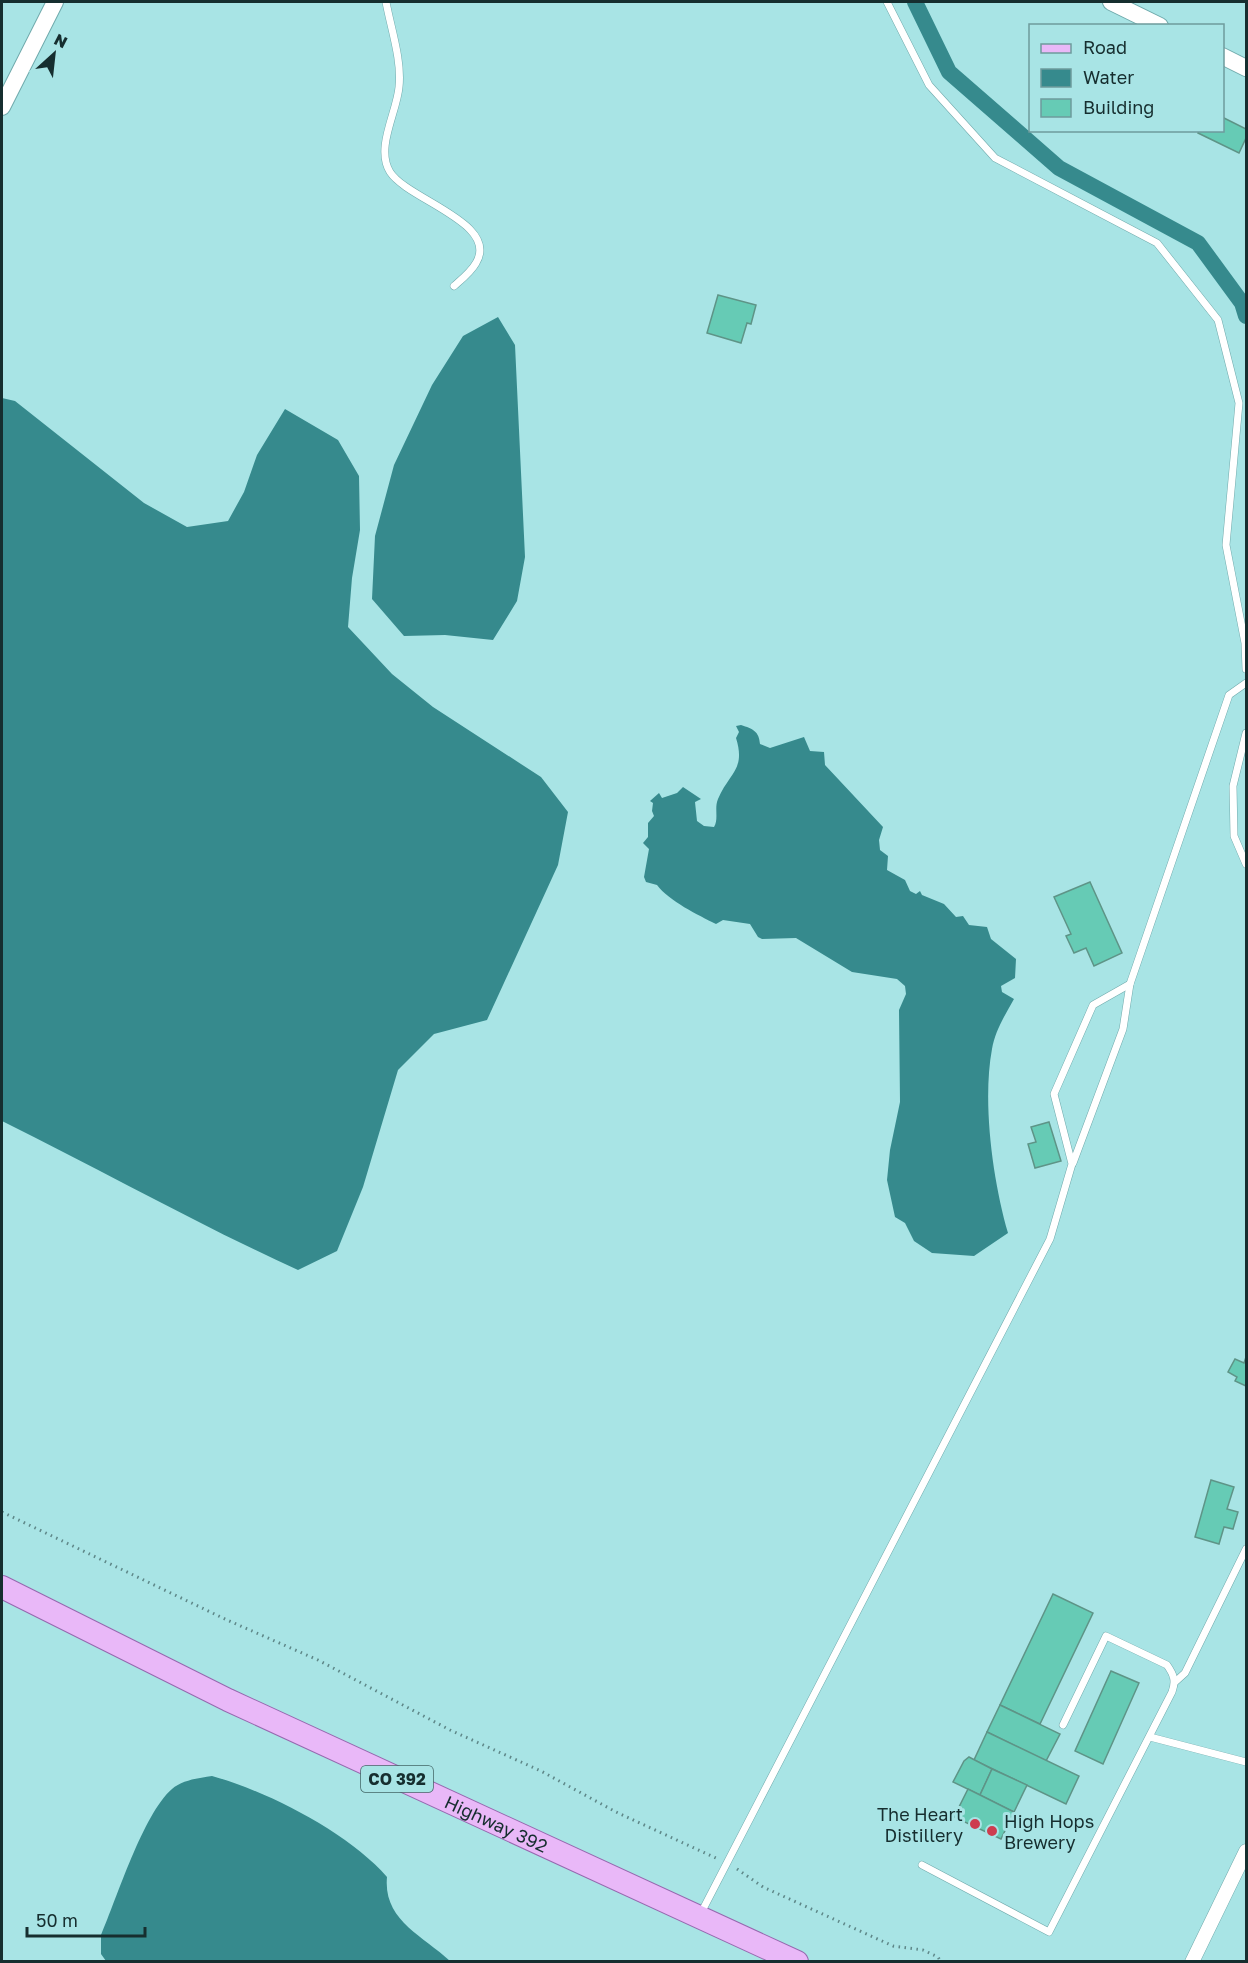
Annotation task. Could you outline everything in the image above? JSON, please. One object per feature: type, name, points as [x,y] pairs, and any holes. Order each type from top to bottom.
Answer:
[{"type":"main road","name":"Highway 392","points":[[2,1587],[228,1700],[797,1962]]},
{"type":"street","points":[[2,107],[55,2]]},
{"type":"street","points":[[1111,2],[1156,24]]},
{"type":"street","points":[[1224,57],[1246,68]]},
{"type":"street","points":[[1192,1962],[1246,1851]]},
{"type":"lane","points":[[386,2],[400,77],[397,102],[387,141],[386,160],[389,170],[405,188],[470,227],[480,240],[475,264],[454,286]]},
{"type":"lane","points":[[887,2],[929,85],[995,158],[1157,243],[1218,320],[1239,403],[1226,545],[1245,643],[1246,669]]},
{"type":"lane","points":[[699,1916],[1050,1239],[1072,1164],[1123,1029],[1130,984],[1230,695],[1246,683]]},
{"type":"lane","points":[[1246,733],[1233,786],[1234,836],[1246,864]]},
{"type":"lane","points":[[1072,1164],[1054,1094],[1093,1005],[1130,984]]},
{"type":"lane","points":[[922,1865],[1049,1932],[1150,1737],[1175,1682],[1185,1673],[1246,1549]]},
{"type":"lane","points":[[1063,1725],[1106,1636],[1167,1665],[1175,1682]]},
{"type":"lane","points":[[1150,1737],[1246,1762]]},
{"type":"path","points":[[2,1512],[227,1620],[318,1660],[450,1730],[541,1771],[616,1812],[744,1872],[763,1887],[893,1946],[922,1950],[938,1957],[941,1962]]},
{"type":"water","points":[[498,317],[515,345],[525,557],[517,601],[493,640],[445,635],[404,636],[372,599],[375,536],[394,465],[432,385],[463,336]]},
{"type":"water","points":[[2,398],[15,401],[144,503],[187,527],[228,521],[244,492],[257,455],[285,409],[338,440],[359,476],[360,530],[352,578],[348,627],[392,674],[433,707],[541,777],[568,812],[558,865],[487,1020],[434,1034],[398,1070],[363,1187],[337,1251],[298,1270],[2,1121]]},
{"type":"water","points":[[741,725],[755,731],[760,744],[770,748],[804,737],[810,751],[824,752],[825,765],[883,827],[879,840],[880,850],[888,856],[887,870],[905,880],[910,891],[916,894],[920,891],[922,895],[944,904],[956,917],[963,916],[969,925],[987,927],[991,939],[1016,959],[1015,978],[1001,986],[1002,992],[1014,999],[993,1042],[988,1093],[994,1166],[1008,1233],[974,1256],[932,1253],[914,1241],[905,1223],[895,1217],[887,1180],[890,1150],[900,1102],[899,1010],[906,994],[905,986],[897,979],[852,972],[796,938],[762,939],[758,937],[750,924],[723,920],[716,924],[676,902],[657,885],[646,882],[644,877],[649,849],[643,843],[648,837],[648,823],[654,816],[653,803],[650,801],[659,793],[662,798],[677,793],[683,787],[701,799],[695,802],[697,821],[704,826],[714,827],[718,799],[738,765],[739,749],[736,738],[739,732],[736,726]]},
{"type":"water","points":[[212,1776],[282,1803],[351,1845],[387,1877],[387,1892],[398,1916],[450,1961],[106,1961],[101,1954],[101,1935],[151,1817],[161,1801],[176,1786]]},
{"type":"building","points":[[1224,118],[1246,129],[1246,138],[1239,153],[1198,133],[1224,132]]},
{"type":"building","points":[[718,295],[756,305],[751,324],[747,323],[741,343],[707,333]]},
{"type":"building","points":[[1090,882],[1122,953],[1094,966],[1086,948],[1074,953],[1066,936],[1071,934],[1054,897]]},
{"type":"building","points":[[1049,1122],[1061,1161],[1035,1168],[1028,1144],[1036,1142],[1031,1127]]},
{"type":"building","points":[[1246,1357],[1246,1386],[1235,1381],[1237,1377],[1228,1372],[1235,1359],[1244,1363]]},
{"type":"building","points":[[1211,1480],[1234,1487],[1227,1509],[1238,1512],[1233,1529],[1224,1527],[1219,1544],[1195,1537]]},
{"type":"building","points":[[1053,1594],[1093,1613],[1040,1724],[1000,1705]]},
{"type":"building","points":[[1111,1671],[1139,1683],[1103,1764],[1075,1751]]},
{"type":"building","points":[[1000,1705],[1060,1734],[1046,1761],[987,1732]]},
{"type":"building","points":[[987,1732],[1079,1776],[1066,1804],[974,1760]]},
{"type":"building","points":[[969,1757],[992,1769],[980,1795],[953,1782],[964,1761]]},
{"type":"building","points":[[992,1769],[1027,1785],[1014,1812],[980,1795]]},
{"type":"building","points":[[968,1789],[1014,1812],[1001,1839],[954,1817]]},
{"type":"waterway","points":[[915,2],[949,72],[1059,168],[1198,243],[1242,303],[1246,316]]},
{"type":"place","name":"The Heart Distillery","points":[[975,1824]]},
{"type":"place","name":"High Hops Brewery","points":[[992,1831]]}]
